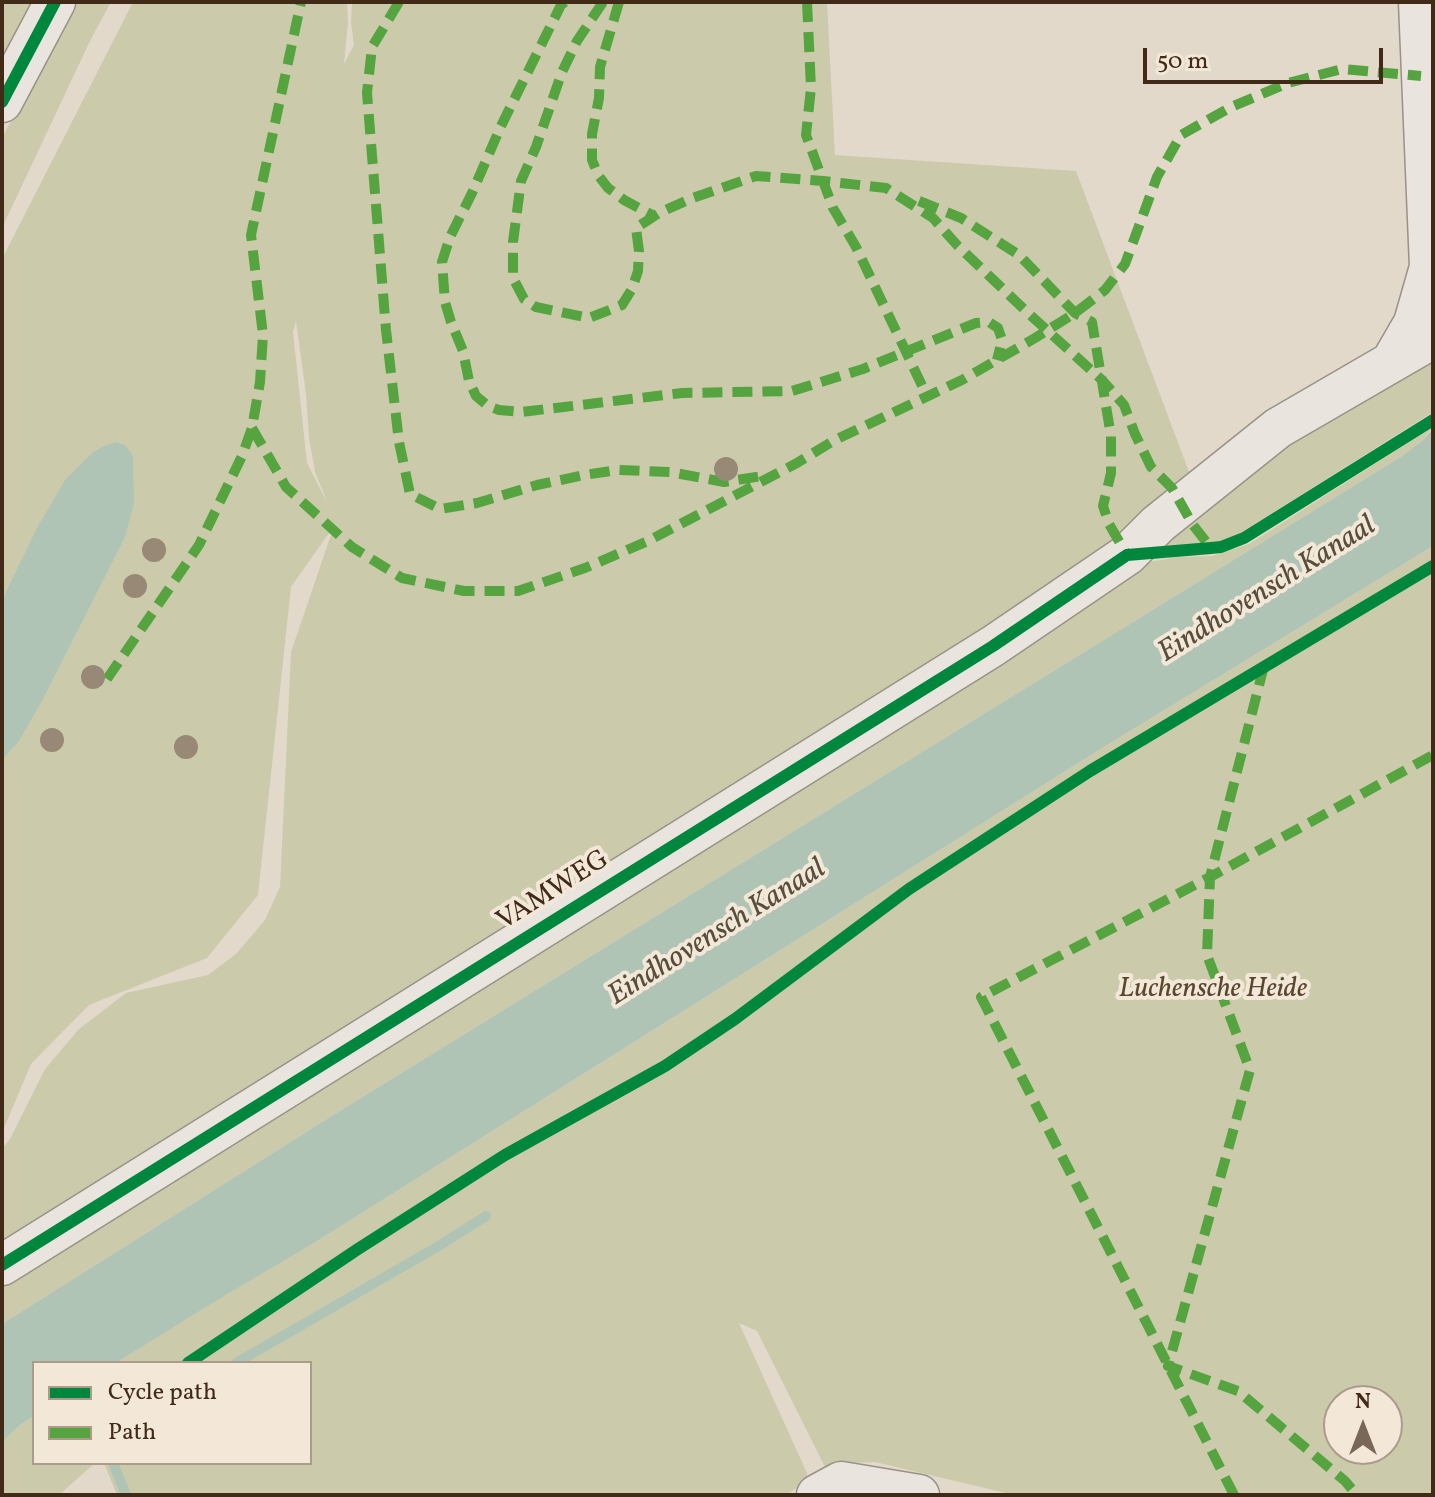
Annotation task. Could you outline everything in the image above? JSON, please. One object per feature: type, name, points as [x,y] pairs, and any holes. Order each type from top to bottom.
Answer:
[{"type":"street","points":[[2,102],[55,2]]},
{"type":"street","points":[[1392,361],[1414,323],[1430,267],[1424,12]]},
{"type":"street","name":"VAMWEG","points":[[2,1265],[993,646],[1127,555],[1158,524],[1278,428],[1433,338]]},
{"type":"street","points":[[817,1495],[841,1482],[901,1493]]},
{"type":"green space","points":[[2,2],[33,2],[2,63]]},
{"type":"green space","points":[[77,2],[111,2],[2,228],[2,138],[56,35]]},
{"type":"green space","points":[[133,2],[347,2],[344,64],[354,45],[352,2],[827,2],[835,155],[1076,171],[1194,485],[1077,569],[648,853],[605,864],[581,879],[580,884],[2,1240],[2,1149],[45,1069],[79,1029],[126,993],[208,975],[236,954],[265,920],[280,887],[291,652],[334,526],[291,587],[258,895],[207,958],[89,1005],[31,1064],[2,1133],[2,259]],"holes":[[[296,321],[315,472],[328,504],[307,463],[293,332]]]},
{"type":"green space","points":[[1433,349],[1433,412],[1231,539],[1207,545],[1148,548],[1199,505]]},
{"type":"green space","points":[[1433,427],[1421,442],[1399,458],[330,1117],[2,1324],[2,1279],[1138,564],[1177,557],[1212,556],[1249,544]]},
{"type":"green space","name":"Luchensche Heide","points":[[1433,546],[1433,1495],[1014,1495],[875,1462],[847,1463],[828,1473],[757,1331],[739,1323],[807,1473],[807,1481],[786,1495],[117,1495],[105,1465],[312,1465],[312,1361],[119,1361],[314,1243],[1099,750]]},
{"type":"green space","points":[[32,1417],[32,1465],[93,1465],[59,1495],[2,1495],[2,1442]]},
{"type":"water","name":"Eindhovensch Kanaal","points":[[1433,429],[1433,546],[1099,750],[314,1243],[119,1361],[32,1361],[32,1417],[2,1442],[2,1324],[330,1117],[1421,442]]},
{"type":"water","points":[[117,442],[125,445],[133,456],[134,503],[125,537],[43,699],[19,741],[2,760],[2,600],[37,528],[65,480],[93,452]]},
{"type":"waterway","points":[[239,1361],[486,1216]]},
{"type":"waterway","points":[[114,1465],[126,1495]]},
{"type":"marked path","points":[[107,679],[199,545],[242,456],[252,428],[260,382],[263,335],[251,235],[301,2]]},
{"type":"marked path","points":[[399,2],[372,47],[367,93],[386,330],[399,442],[410,494],[440,509],[477,503],[537,485],[618,470],[670,472],[724,482],[762,476]]},
{"type":"marked path","points":[[565,2],[501,126],[450,237],[442,262],[445,302],[463,351],[469,381],[476,396],[488,406],[521,412],[682,393],[792,391],[863,369],[976,323],[989,322],[998,328],[1002,340],[997,360]]},
{"type":"marked path","points":[[603,2],[577,41],[562,72],[521,181],[513,242],[513,278],[524,299],[536,307],[589,318],[622,305],[638,271],[636,228],[690,199],[756,176],[886,188],[933,218],[957,245],[1102,380],[1124,405],[1151,467],[1172,488],[1193,525],[1211,548]]},
{"type":"marked path","points":[[619,2],[600,67],[592,160],[608,188],[654,216]]},
{"type":"marked path","points":[[807,2],[811,88],[806,135],[833,208],[856,247],[927,396]]},
{"type":"marked path","points":[[252,428],[286,487],[352,547],[402,578],[464,591],[518,591],[585,568],[648,541],[833,441],[962,380],[1075,313],[1105,290],[1125,264],[1157,177],[1181,135],[1231,107],[1288,83],[1342,69],[1421,76]]},
{"type":"marked path","points":[[919,201],[961,218],[1019,255],[1075,313],[1092,322],[1111,436],[1111,473],[1103,506],[1109,524],[1127,555]]},
{"type":"marked path","points":[[1264,666],[1210,877],[1207,955],[1250,1070],[1168,1366],[1238,1391],[1345,1481],[1357,1495]]},
{"type":"marked path","points":[[1234,1495],[981,997],[1433,755]]},
{"type":"cycle path","points":[[2,102],[55,2]]},
{"type":"cycle path","points":[[2,1265],[993,646],[1127,555],[1221,547],[1244,538],[1433,420]]},
{"type":"cycle path","points":[[191,1361],[505,1155],[665,1066],[735,1019],[909,889],[1090,771],[1433,566]]}]
